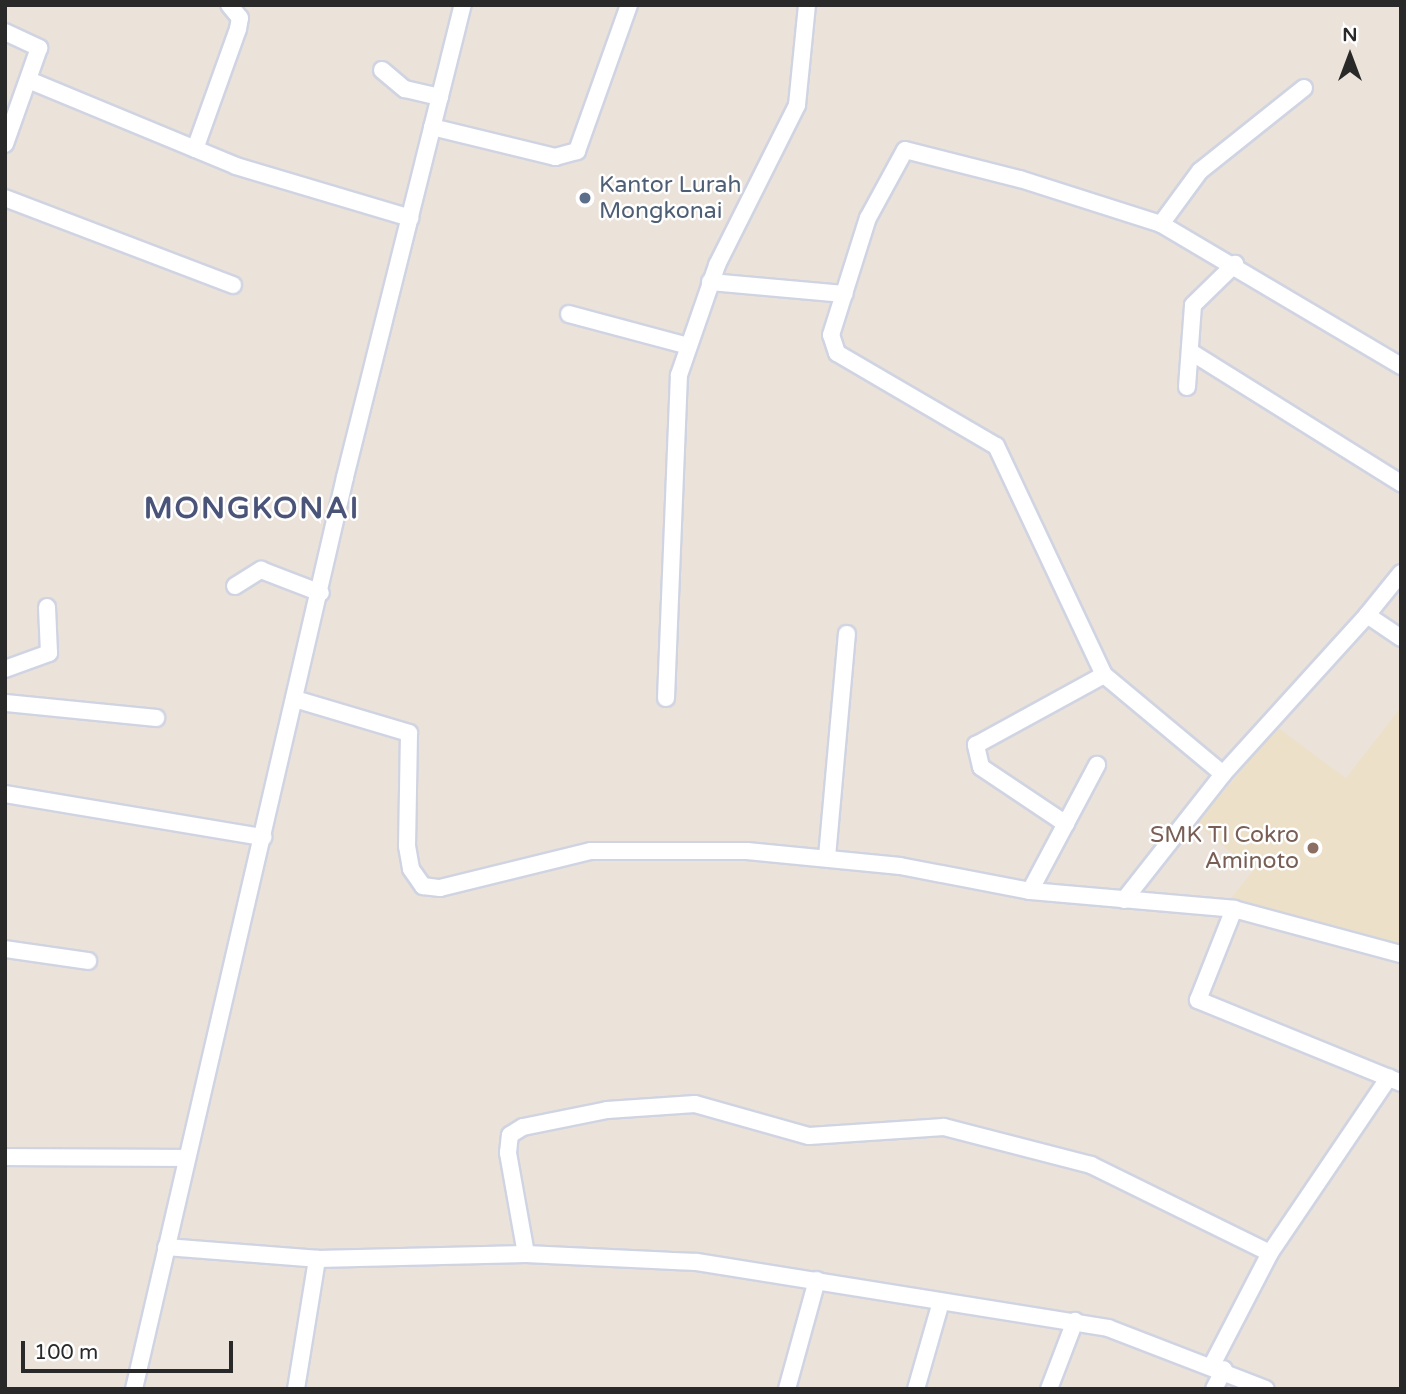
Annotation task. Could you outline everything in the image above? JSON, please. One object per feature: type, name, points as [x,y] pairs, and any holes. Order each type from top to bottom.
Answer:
[{"type":"street","points":[[195,149],[238,29],[240,18],[229,5]]},
{"type":"street","points":[[134,1389],[178,1189],[463,5]]},
{"type":"street","points":[[432,127],[555,157],[577,151],[629,5]]},
{"type":"street","points":[[666,698],[675,401],[685,345],[710,282],[797,104],[807,5]]},
{"type":"street","points":[[5,32],[39,48],[31,81],[5,144]]},
{"type":"street","points":[[382,70],[405,89],[440,97]]},
{"type":"street","points":[[31,81],[195,149],[410,218]]},
{"type":"street","points":[[1161,224],[1200,171],[1304,88]]},
{"type":"street","points":[[1223,774],[1104,675],[1001,451],[833,347],[844,294],[868,218],[892,164],[905,150],[1161,224],[1224,257],[1397,357]]},
{"type":"street","points":[[5,198],[233,285]]},
{"type":"street","points":[[1186,387],[1193,305],[1224,257]]},
{"type":"street","points":[[710,282],[844,294]]},
{"type":"street","points":[[569,314],[685,345]]},
{"type":"street","points":[[1191,352],[1401,483]]},
{"type":"street","points":[[235,586],[261,570],[321,593]]},
{"type":"street","points":[[1124,900],[1223,774],[1367,615],[1401,573]]},
{"type":"street","points":[[5,669],[49,653],[47,607]]},
{"type":"street","points":[[1367,615],[1401,638]]},
{"type":"street","points":[[827,858],[847,634]]},
{"type":"street","points":[[1066,824],[981,767],[976,745],[1104,675]]},
{"type":"street","points":[[5,686],[5,713]]},
{"type":"street","points":[[295,699],[410,733],[407,846],[411,869],[423,886],[440,888],[608,850],[827,858],[1030,891],[1234,909],[1401,954]]},
{"type":"street","points":[[6,703],[156,718]]},
{"type":"street","points":[[1030,891],[1097,765]]},
{"type":"street","points":[[5,794],[262,836]]},
{"type":"street","points":[[1214,1389],[1219,1366],[1270,1253],[1351,1134],[1395,1080],[1198,1000],[1234,909]]},
{"type":"street","points":[[5,948],[88,961]]},
{"type":"street","points":[[526,1254],[508,1153],[510,1135],[607,1110],[695,1104],[809,1136],[944,1127],[1026,1145],[1151,1189],[1270,1253]]},
{"type":"street","points":[[5,1157],[186,1158]]},
{"type":"street","points":[[167,1240],[317,1259],[526,1254],[657,1258],[1075,1321],[1219,1366],[1266,1389]]},
{"type":"street","points":[[296,1389],[317,1259]]},
{"type":"street","points":[[786,1389],[817,1280]]},
{"type":"street","points":[[916,1389],[941,1302]]},
{"type":"street","points":[[1049,1389],[1075,1321]]},
{"type":"shaded area","name":"SMK TI Cokro Aminoto","points":[[1401,707],[1401,944],[1230,899],[1253,871],[1197,824],[1277,727],[1346,778]]},
{"type":"place","name":"Kantor Lurah Mongkonai","points":[[585,198]]},
{"type":"place","name":"SMK TI Cokro Aminoto","points":[[1313,848]]},
{"type":"district","name":"MONGKONAI","points":[[252,509]]}]
